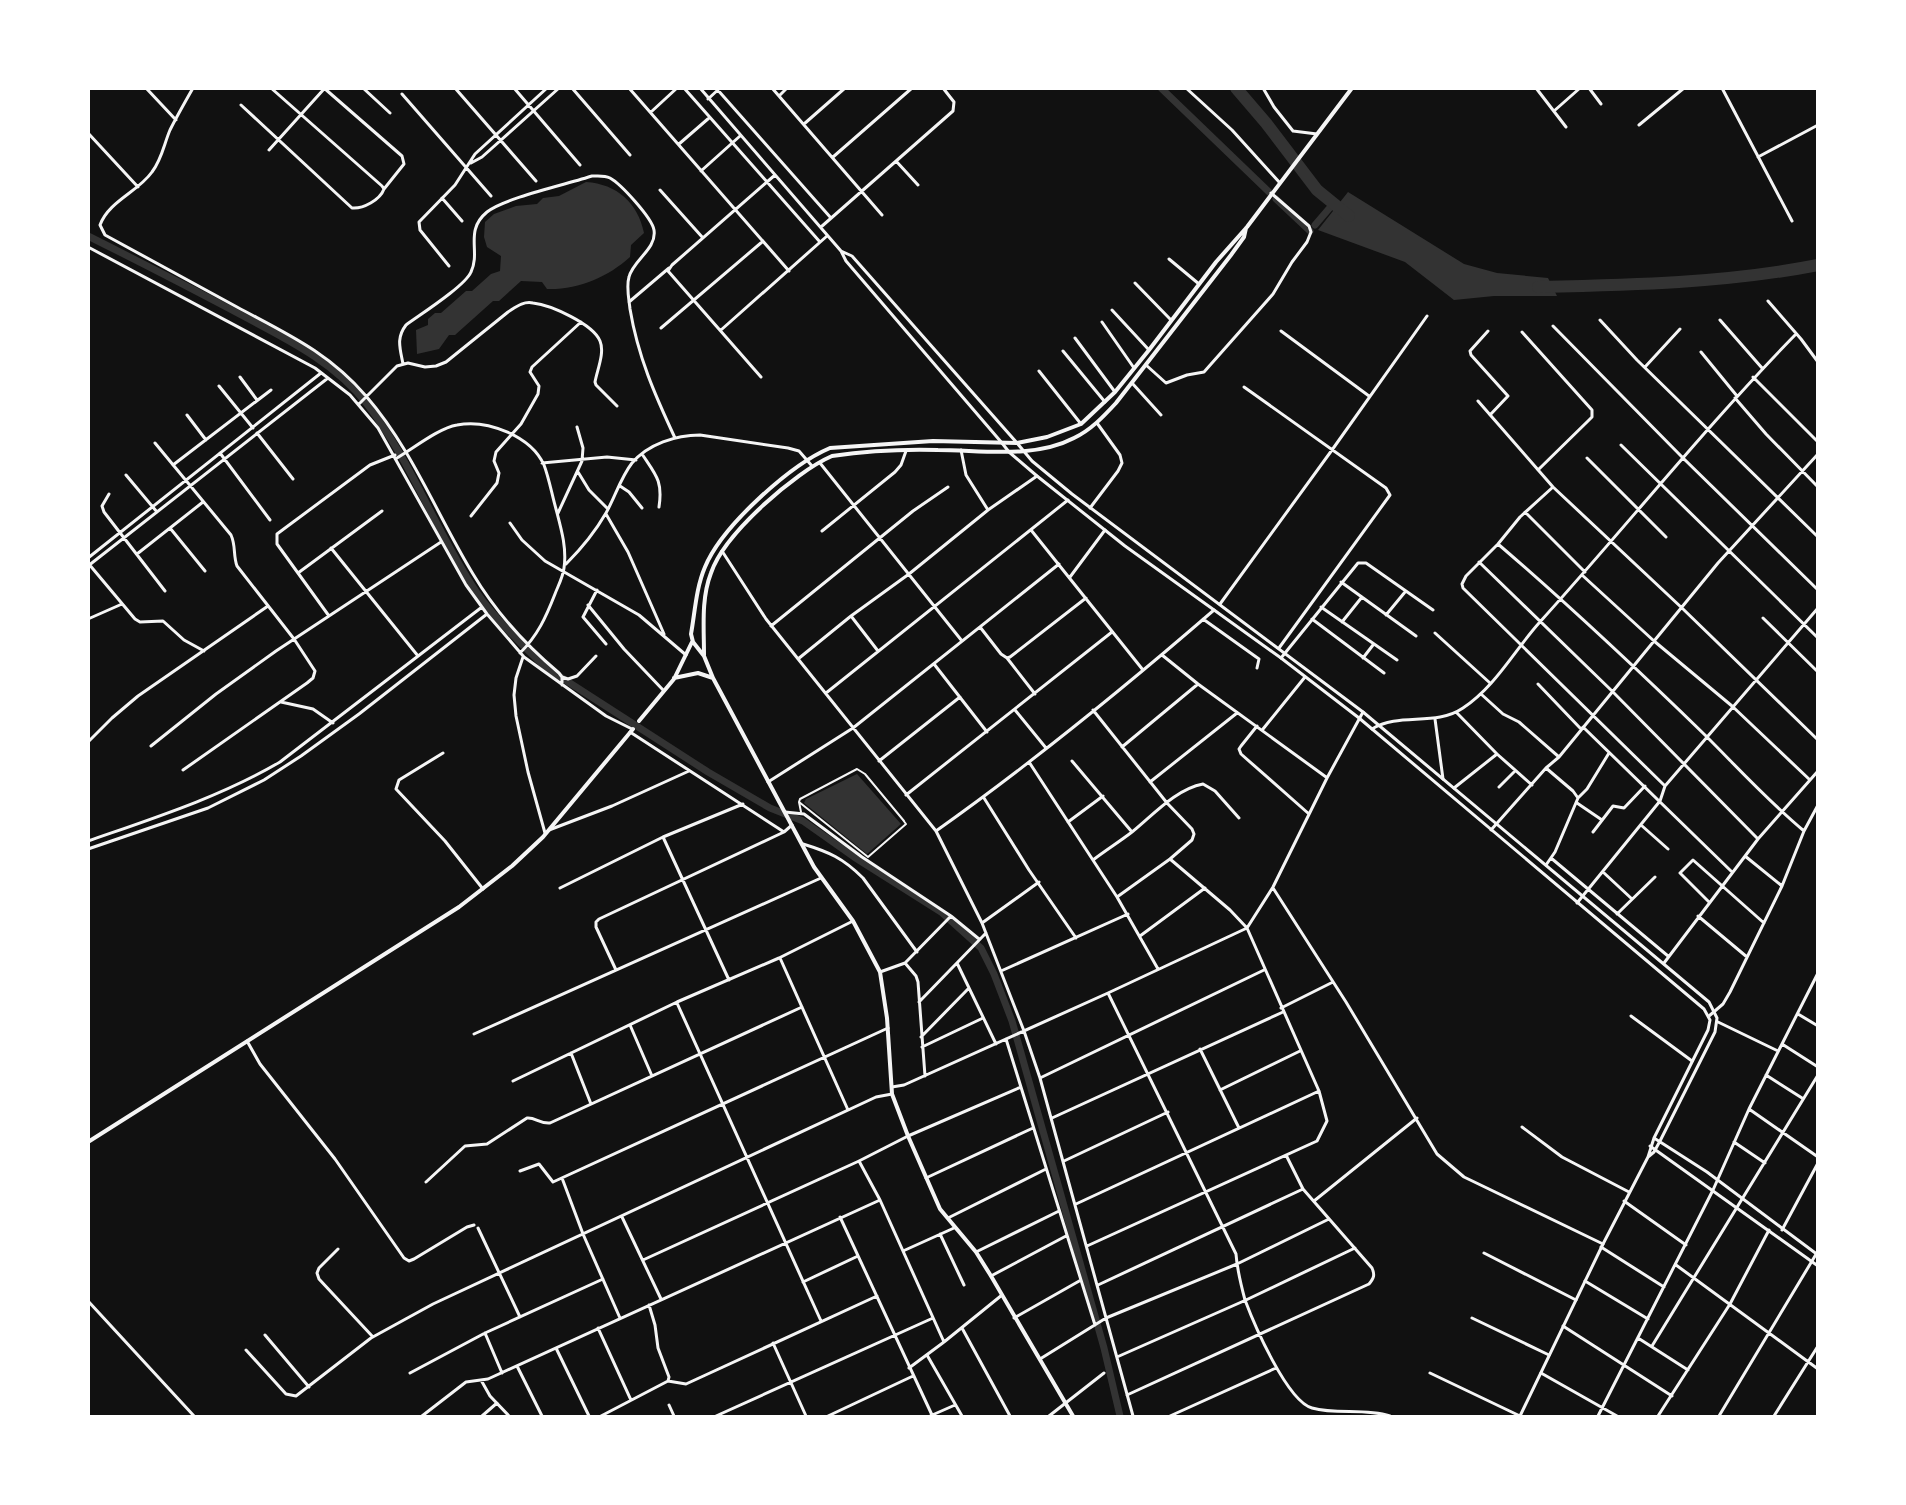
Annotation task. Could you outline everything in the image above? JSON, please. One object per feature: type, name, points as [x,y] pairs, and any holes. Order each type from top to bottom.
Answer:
[{"type":"main road","points":[[1073,1416],[991,1276],[975,1252],[940,1209],[926,1178],[890,1088],[888,1028],[880,972],[853,921],[821,878],[713,678],[704,656],[693,642],[691,634],[701,579],[717,544],[735,522],[790,471],[830,448],[933,441],[1017,443],[1054,435],[1081,424],[1115,392],[1149,350],[1199,284],[1247,227],[1352,88]]},
{"type":"main road","points":[[704,656],[705,599],[711,571],[722,551],[740,530],[792,479],[832,456],[851,453],[961,450],[1009,452],[1064,443],[1084,433],[1097,423],[1132,383],[1240,243],[1247,227]]},
{"type":"main road","points":[[763,496],[768,501]]},
{"type":"main road","points":[[639,721],[674,679],[693,642]]},
{"type":"main road","points":[[674,679],[698,673],[713,678]]},
{"type":"main road","points":[[88,1142],[455,910],[483,889],[512,866],[546,832],[632,730]]},
{"type":"street","points":[[146,88],[176,120]]},
{"type":"street","points":[[193,88],[153,171],[119,201],[101,221],[100,228],[105,235],[311,347],[346,373],[406,453],[474,576],[528,645],[568,680],[577,676],[596,656]]},
{"type":"street","points":[[271,88],[384,189]]},
{"type":"street","points":[[363,88],[390,113]]},
{"type":"street","points":[[455,88],[536,181]]},
{"type":"street","points":[[514,88],[580,165]]},
{"type":"street","points":[[449,266],[420,230],[418,226],[422,217],[455,185],[475,154],[547,88]]},
{"type":"street","points":[[469,165],[477,161],[559,88]]},
{"type":"street","points":[[572,88],[630,155]]},
{"type":"street","points":[[629,88],[789,271]]},
{"type":"street","points":[[651,112],[677,88]]},
{"type":"street","points":[[684,88],[820,242]]},
{"type":"street","points":[[700,88],[821,227],[841,251],[846,261],[969,402],[1009,452],[1105,530],[1281,658],[1359,718],[1704,1009],[1709,1016],[1708,1030],[1650,1146],[1648,1157]]},
{"type":"street","points":[[772,88],[882,215]]},
{"type":"street","points":[[779,96],[787,88]]},
{"type":"street","points":[[804,124],[845,88]]},
{"type":"street","points":[[833,156],[912,88]]},
{"type":"street","points":[[821,227],[953,111],[954,102],[944,88]]},
{"type":"street","points":[[1186,88],[1232,130],[1280,183]]},
{"type":"street","points":[[1263,88],[1274,107],[1293,131],[1317,134]]},
{"type":"street","points":[[1536,88],[1566,127]]},
{"type":"street","points":[[1554,111],[1580,88]]},
{"type":"street","points":[[1589,88],[1601,104]]},
{"type":"street","points":[[1639,125],[1684,88]]},
{"type":"street","points":[[1722,88],[1792,221]]},
{"type":"street","points":[[242,105],[279,139],[352,208],[362,208],[382,195],[384,189],[404,164],[402,156],[324,89],[301,115],[279,139],[269,150]]},
{"type":"street","points":[[708,99],[718,89],[831,218]]},
{"type":"street","points":[[402,94],[469,165],[491,196]]},
{"type":"street","points":[[679,144],[709,117]]},
{"type":"street","points":[[1758,157],[1818,126]]},
{"type":"street","points":[[88,133],[138,186]]},
{"type":"street","points":[[701,171],[741,136]]},
{"type":"street","points":[[896,161],[918,185]]},
{"type":"street","points":[[629,302],[775,175]]},
{"type":"street","points":[[403,364],[400,332],[466,280],[471,273],[473,237],[482,217],[499,205],[592,176],[602,176],[617,183],[648,217],[654,229],[650,246],[629,274],[629,302],[641,360],[675,438]]},
{"type":"street","points":[[660,190],[703,238]]},
{"type":"street","points":[[1146,365],[1166,383],[1204,372],[1279,287],[1311,232],[1309,226],[1271,193]]},
{"type":"street","points":[[442,198],[462,221]]},
{"type":"street","points":[[721,330],[828,236]]},
{"type":"street","points":[[661,328],[762,242]]},
{"type":"street","points":[[88,247],[257,335],[321,373],[359,403],[397,457],[466,585],[487,614],[524,657],[606,716],[632,730],[689,771],[784,832]]},
{"type":"street","points":[[841,251],[852,256],[1023,450],[1053,479],[1364,712],[1664,963],[1709,1002],[1715,1012],[1718,1022],[1715,1032],[1660,1141],[1648,1157],[1624,1201],[1520,1416],[1430,1373]]},
{"type":"street","points":[[1169,259],[1199,284]]},
{"type":"street","points":[[669,268],[670,274],[761,377]]},
{"type":"street","points":[[1135,283],[1171,320]]},
{"type":"street","points":[[1768,301],[1818,362]]},
{"type":"street","points":[[359,403],[397,366],[403,364],[425,368],[446,362],[508,312],[525,303],[534,303],[581,322],[597,335],[601,342],[601,353],[596,386],[617,406]]},
{"type":"street","points":[[1113,310],[1149,350]]},
{"type":"street","points":[[1220,604],[1427,316]]},
{"type":"street","points":[[1600,320],[1818,537]]},
{"type":"street","points":[[1720,320],[1762,368]]},
{"type":"street","points":[[471,516],[497,483],[499,473],[494,461],[496,452],[520,424],[538,394],[539,386],[530,372],[532,367],[581,322]]},
{"type":"street","points":[[1102,322],[1134,368]]},
{"type":"street","points":[[1553,326],[1818,590]]},
{"type":"street","points":[[1645,367],[1680,329]]},
{"type":"street","points":[[1488,331],[1470,351],[1471,355],[1508,396],[1490,415]]},
{"type":"street","points":[[1281,332],[1369,396]]},
{"type":"street","points":[[1522,332],[1592,410],[1588,422],[1538,470]]},
{"type":"street","points":[[1372,729],[1389,721],[1435,719],[1456,712],[1482,694],[1539,622],[1562,599],[1753,377],[1796,334]]},
{"type":"street","points":[[1075,338],[1115,392]]},
{"type":"street","points":[[1063,351],[1105,402]]},
{"type":"street","points":[[1701,352],[1736,397],[1818,487]]},
{"type":"street","points":[[1039,371],[1081,424]]},
{"type":"street","points":[[88,558],[321,373]]},
{"type":"street","points":[[240,377],[257,400]]},
{"type":"street","points":[[1753,377],[1818,442]]},
{"type":"street","points":[[204,651],[184,640],[163,621],[140,622],[135,619],[89,565],[328,378]]},
{"type":"street","points":[[1132,383],[1161,415]]},
{"type":"street","points":[[219,386],[293,479]]},
{"type":"street","points":[[1244,387],[1386,488],[1390,495],[1279,648]]},
{"type":"street","points":[[173,465],[271,390]]},
{"type":"street","points":[[969,402],[976,397]]},
{"type":"street","points":[[1478,401],[1553,487],[1818,740]]},
{"type":"street","points":[[187,416],[206,440]]},
{"type":"street","points":[[329,616],[277,544],[277,534],[370,465],[406,453],[446,428],[485,423],[511,434],[531,448],[542,463],[562,537],[564,572],[544,622],[521,652]]},
{"type":"street","points":[[1090,508],[1122,463],[1120,454],[1097,423]]},
{"type":"street","points":[[557,515],[582,461],[583,448],[577,427]]},
{"type":"street","points":[[564,565],[588,539],[636,460],[647,450],[675,438],[700,435],[788,448],[799,452],[812,466]]},
{"type":"street","points":[[155,443],[231,535],[235,546],[234,555],[237,566],[294,639],[315,671],[313,678],[307,683],[183,770]]},
{"type":"street","points":[[1621,445],[1818,638]]},
{"type":"street","points":[[961,450],[966,476],[988,510]]},
{"type":"street","points":[[822,531],[895,472],[901,465],[906,451]]},
{"type":"street","points":[[220,453],[270,520]]},
{"type":"street","points":[[642,454],[660,483],[662,491],[660,507]]},
{"type":"street","points":[[1491,830],[1546,768],[1559,757],[1729,553],[1818,454]]},
{"type":"street","points":[[542,463],[613,457],[636,460]]},
{"type":"street","points":[[1587,458],[1666,537]]},
{"type":"street","points":[[819,462],[962,642]]},
{"type":"street","points":[[578,472],[589,490],[607,511],[664,636]]},
{"type":"street","points":[[126,475],[157,512]]},
{"type":"street","points":[[798,658],[909,574],[988,510],[1037,476]]},
{"type":"street","points":[[620,486],[629,492],[642,508]]},
{"type":"street","points":[[771,626],[879,538],[948,487]]},
{"type":"street","points":[[1553,487],[1525,512],[1479,562],[1463,580],[1463,588],[1665,786]]},
{"type":"street","points":[[109,494],[102,506],[104,512],[165,591]]},
{"type":"street","points":[[826,693],[1068,501]]},
{"type":"street","points":[[137,555],[203,502]]},
{"type":"street","points":[[298,573],[382,512]]},
{"type":"street","points":[[1525,512],[1654,641],[1732,706],[1810,780]]},
{"type":"street","points":[[510,523],[522,540],[545,561],[639,615],[686,655]]},
{"type":"street","points":[[170,528],[205,571]]},
{"type":"street","points":[[1031,530],[1143,670]]},
{"type":"street","points":[[1070,577],[1105,530]]},
{"type":"street","points":[[151,746],[216,694],[294,639],[441,542]]},
{"type":"street","points":[[1498,544],[1562,599],[1706,736],[1780,811],[1804,831]]},
{"type":"street","points":[[331,548],[418,656]]},
{"type":"street","points":[[722,551],[771,626],[936,831],[982,923],[1040,1078],[1133,1416]]},
{"type":"street","points":[[1281,658],[1354,565],[1361,562],[1433,610]]},
{"type":"street","points":[[1479,562],[1612,691],[1758,839]]},
{"type":"street","points":[[768,782],[853,728],[1059,564]]},
{"type":"street","points":[[1341,582],[1416,636]]},
{"type":"street","points":[[597,590],[583,617],[606,644]]},
{"type":"street","points":[[1386,615],[1405,591]]},
{"type":"street","points":[[1342,622],[1362,597]]},
{"type":"street","points":[[1007,658],[1086,598]]},
{"type":"street","points":[[88,619],[122,604]]},
{"type":"street","points":[[88,742],[126,705],[268,606]]},
{"type":"street","points":[[588,606],[624,649],[664,691]]},
{"type":"street","points":[[88,841],[231,788],[279,762],[482,607]]},
{"type":"street","points":[[1321,607],[1397,660]]},
{"type":"street","points":[[1577,903],[1660,801],[1665,786],[1818,608]]},
{"type":"street","points":[[936,831],[984,798],[1162,655],[1214,609]]},
{"type":"street","points":[[88,849],[208,807],[235,796],[264,780],[302,756],[359,714],[487,614]]},
{"type":"street","points":[[851,616],[878,651]]},
{"type":"street","points":[[1763,618],[1818,672]]},
{"type":"street","points":[[1203,619],[1259,659],[1257,668]]},
{"type":"street","points":[[1312,619],[1384,673]]},
{"type":"street","points":[[980,627],[1035,694]]},
{"type":"street","points":[[906,795],[1112,632]]},
{"type":"street","points":[[1435,633],[1490,683]]},
{"type":"street","points":[[1363,658],[1373,644]]},
{"type":"street","points":[[1162,655],[1327,778]]},
{"type":"street","points":[[524,657],[516,678],[514,695],[516,716],[528,772],[546,832],[689,771]]},
{"type":"street","points":[[934,664],[987,732]]},
{"type":"street","points":[[562,677],[562,685]]},
{"type":"street","points":[[1262,729],[1305,677]]},
{"type":"street","points":[[1122,747],[1198,684]]},
{"type":"street","points":[[1538,684],[1732,872]]},
{"type":"street","points":[[1482,694],[1503,714],[1519,722],[1559,757]]},
{"type":"street","points":[[879,761],[960,697]]},
{"type":"street","points":[[281,702],[313,709],[333,723]]},
{"type":"street","points":[[1016,710],[1046,748]]},
{"type":"street","points":[[1093,710],[1194,834],[1192,840],[1170,859],[1117,897]]},
{"type":"street","points":[[890,1088],[904,1085],[996,1044],[1247,928],[1272,887],[1327,778],[1364,712]]},
{"type":"street","points":[[1456,712],[1497,754],[1532,785]]},
{"type":"street","points":[[1150,782],[1237,713]]},
{"type":"street","points":[[1435,719],[1443,779]]},
{"type":"street","points":[[632,730],[639,721]]},
{"type":"street","points":[[1257,726],[1239,749],[1241,754],[1309,814]]},
{"type":"street","points":[[1546,865],[1577,801],[1587,789],[1609,752]]},
{"type":"street","points":[[443,753],[399,780],[396,789],[445,841],[483,889]]},
{"type":"street","points":[[1454,788],[1497,754]]},
{"type":"street","points":[[1029,762],[1128,914],[1158,969]]},
{"type":"street","points":[[1072,762],[1132,832]]},
{"type":"street","points":[[1546,768],[1573,791],[1577,801],[1602,820]]},
{"type":"street","points":[[857,769],[865,774],[906,824],[868,857],[799,802],[804,796],[857,769]]},
{"type":"street","points":[[1499,787],[1515,771]]},
{"type":"street","points":[[1664,963],[1780,811],[1818,771]]},
{"type":"street","points":[[1093,860],[1187,789],[1203,784],[1215,791],[1239,818]]},
{"type":"street","points":[[1593,832],[1613,806],[1623,808],[1645,786]]},
{"type":"street","points":[[1068,822],[1102,796]]},
{"type":"street","points":[[984,798],[1076,938]]},
{"type":"street","points":[[799,802],[801,812]]},
{"type":"street","points":[[560,888],[663,837],[743,804]]},
{"type":"street","points":[[1709,1016],[1727,999],[1782,886],[1804,831],[1818,805]]},
{"type":"street","points":[[785,812],[801,812],[862,857],[951,916],[979,939]]},
{"type":"street","points":[[616,970],[596,927],[596,922],[603,915],[784,832],[792,825]]},
{"type":"street","points":[[1641,825],[1668,849]]},
{"type":"street","points":[[663,837],[729,980]]},
{"type":"street","points":[[803,844],[830,852],[853,868],[917,952]]},
{"type":"street","points":[[1745,856],[1782,886]]},
{"type":"street","points":[[1551,858],[1668,956]]},
{"type":"street","points":[[1087,1246],[1317,1141],[1327,1121],[1319,1091],[1247,928],[1170,859]]},
{"type":"street","points":[[1709,902],[1682,875],[1681,871],[1691,862],[1695,861],[1764,923]]},
{"type":"street","points":[[1603,872],[1632,899]]},
{"type":"street","points":[[1617,914],[1655,877]]},
{"type":"street","points":[[474,1034],[821,878]]},
{"type":"street","points":[[982,923],[1039,882]]},
{"type":"street","points":[[1272,887],[1334,982],[1437,1154],[1464,1177],[1602,1245],[1664,1287]]},
{"type":"street","points":[[1140,936],[1205,888]]},
{"type":"street","points":[[1001,971],[1128,914]]},
{"type":"street","points":[[880,972],[905,963],[951,916]]},
{"type":"street","points":[[1698,916],[1747,958]]},
{"type":"street","points":[[513,1080],[677,1002],[779,958],[853,921]]},
{"type":"street","points":[[919,1002],[986,933]]},
{"type":"street","points":[[779,958],[848,1110]]},
{"type":"street","points":[[905,963],[916,976],[924,1076]]},
{"type":"street","points":[[957,963],[996,1044]]},
{"type":"street","points":[[1040,1078],[1264,970]]},
{"type":"street","points":[[1598,1416],[1718,1181],[1749,1108],[1818,973]]},
{"type":"street","points":[[1052,1118],[1282,1010],[1334,982]]},
{"type":"street","points":[[1812,984],[1818,987]]},
{"type":"street","points":[[921,1036],[969,988]]},
{"type":"street","points":[[1108,993],[1236,1254],[1246,1300],[1276,1368],[1298,1400],[1309,1407],[1324,1410],[1373,1411],[1380,1415],[1390,1416]]},
{"type":"street","points":[[677,1002],[821,1322]]},
{"type":"street","points":[[426,1182],[465,1146],[487,1144],[527,1118],[543,1124],[550,1123],[802,1007]]},
{"type":"street","points":[[1798,1014],[1818,1026]]},
{"type":"street","points":[[1631,1016],[1692,1061]]},
{"type":"street","points":[[922,1047],[983,1018]]},
{"type":"street","points":[[1718,1022],[1779,1051]]},
{"type":"street","points":[[630,1025],[652,1076]]},
{"type":"street","points":[[520,1172],[538,1164],[551,1181],[562,1178],[888,1028]]},
{"type":"street","points":[[1006,1039],[1095,1325]]},
{"type":"street","points":[[247,1041],[260,1064],[335,1159],[404,1258],[409,1261],[414,1259],[467,1227],[476,1227],[520,1317]]},
{"type":"street","points":[[1782,1044],[1818,1067]]},
{"type":"street","points":[[1200,1049],[1239,1128]]},
{"type":"street","points":[[1220,1090],[1300,1051]]},
{"type":"street","points":[[571,1053],[591,1104]]},
{"type":"street","points":[[1766,1075],[1803,1099]]},
{"type":"street","points":[[1652,1346],[1818,1075]]},
{"type":"street","points":[[643,1260],[859,1161],[908,1136],[1021,1087]]},
{"type":"street","points":[[1076,1204],[1319,1091]]},
{"type":"street","points":[[246,1350],[286,1394],[296,1396],[373,1337],[433,1304],[876,1097],[892,1094]]},
{"type":"street","points":[[1749,1108],[1818,1156]]},
{"type":"street","points":[[1064,1161],[1167,1112]]},
{"type":"street","points":[[1314,1201],[1417,1118]]},
{"type":"street","points":[[926,1178],[1033,1127]]},
{"type":"street","points":[[1522,1127],[1562,1157],[1629,1192]]},
{"type":"street","points":[[1654,1138],[1817,1253],[1719,1416]]},
{"type":"street","points":[[1734,1142],[1765,1163]]},
{"type":"street","points":[[1650,1146],[1818,1266]]},
{"type":"street","points":[[1127,1395],[1373,1280],[1375,1274],[1372,1268],[1303,1189],[1286,1155]]},
{"type":"street","points":[[859,1161],[880,1200],[944,1342]]},
{"type":"street","points":[[1782,1230],[1818,1163]]},
{"type":"street","points":[[947,1219],[1046,1169]]},
{"type":"street","points":[[562,1178],[583,1234],[620,1318]]},
{"type":"street","points":[[1098,1285],[1303,1189]]},
{"type":"street","points":[[422,1416],[466,1382],[474,1379],[481,1380],[517,1366],[880,1200]]},
{"type":"street","points":[[1624,1201],[1686,1245]]},
{"type":"street","points":[[975,1252],[1059,1211]]},
{"type":"street","points":[[622,1216],[661,1299]]},
{"type":"street","points":[[840,1217],[931,1416],[955,1405]]},
{"type":"street","points":[[1040,1359],[1106,1318],[1237,1264],[1329,1219]]},
{"type":"street","points":[[903,1251],[954,1228]]},
{"type":"street","points":[[1658,1416],[1730,1305],[1769,1230]]},
{"type":"street","points":[[940,1234],[964,1286]]},
{"type":"street","points":[[991,1276],[1067,1235]]},
{"type":"street","points":[[1117,1357],[1246,1300],[1355,1248]]},
{"type":"street","points":[[338,1249],[319,1268],[317,1273],[319,1279],[373,1337]]},
{"type":"street","points":[[1484,1253],[1576,1300]]},
{"type":"street","points":[[803,1282],[858,1256]]},
{"type":"street","points":[[1676,1265],[1818,1369]]},
{"type":"street","points":[[410,1373],[485,1333],[603,1279]]},
{"type":"street","points":[[1014,1318],[1081,1280]]},
{"type":"street","points":[[1585,1281],[1648,1319]]},
{"type":"street","points":[[909,1368],[1002,1295]]},
{"type":"street","points":[[600,1416],[610,1415],[668,1381],[686,1384],[877,1296]]},
{"type":"street","points":[[88,1301],[194,1416]]},
{"type":"street","points":[[649,1305],[658,1348],[669,1377],[668,1381]]},
{"type":"street","points":[[1472,1317],[1550,1355]]},
{"type":"street","points":[[716,1416],[933,1318]]},
{"type":"street","points":[[1563,1326],[1672,1396]]},
{"type":"street","points":[[598,1328],[631,1401]]},
{"type":"street","points":[[962,1328],[1010,1416]]},
{"type":"street","points":[[485,1333],[502,1372]]},
{"type":"street","points":[[265,1335],[309,1387]]},
{"type":"street","points":[[1638,1338],[1688,1370]]},
{"type":"street","points":[[773,1343],[806,1416]]},
{"type":"street","points":[[1774,1416],[1818,1346]]},
{"type":"street","points":[[556,1348],[589,1416]]},
{"type":"street","points":[[927,1355],[962,1416]]},
{"type":"street","points":[[517,1366],[542,1416]]},
{"type":"street","points":[[1170,1416],[1276,1368]]},
{"type":"street","points":[[1049,1416],[1104,1373]]},
{"type":"street","points":[[1541,1373],[1617,1416]]},
{"type":"street","points":[[828,1416],[913,1376]]},
{"type":"street","points":[[481,1380],[484,1387],[509,1416]]},
{"type":"street","points":[[482,1416],[497,1403]]},
{"type":"street","points":[[669,1405],[674,1416]]},
{"type":"shaded area","points":[[586,182],[616,191],[631,204],[637,213],[644,233],[631,245],[630,257],[612,271],[581,285],[547,289],[542,282],[521,281],[499,301],[493,301],[455,335],[449,335],[439,349],[417,354],[416,330],[428,325],[428,319],[435,313],[441,313],[466,291],[472,291],[491,274],[500,271],[501,256],[487,247],[484,237],[485,222],[494,214],[516,206],[537,204],[543,198],[559,196]]},
{"type":"shaded area","points":[[1348,192],[1464,264],[1497,273],[1548,278],[1557,296],[1494,296],[1454,300],[1405,262],[1318,230]]},
{"type":"shaded area","points":[[857,774],[901,824],[867,854],[804,803],[806,799]]},
{"type":"waterway","points":[[1161,88],[1269,192]]},
{"type":"waterway","points":[[1236,88],[1317,190],[1349,216]]},
{"type":"waterway","points":[[1276,199],[1310,231]]},
{"type":"waterway","points":[[1315,225],[1333,204]]},
{"type":"waterway","points":[[88,236],[286,339],[321,361],[353,388],[383,426],[477,593],[500,622],[545,667],[708,772],[770,808],[803,821],[854,857],[941,912],[981,948],[994,974],[1012,1021],[1104,1348],[1120,1416]]},
{"type":"waterway","points":[[1538,287],[1713,279],[1818,265]]}]
